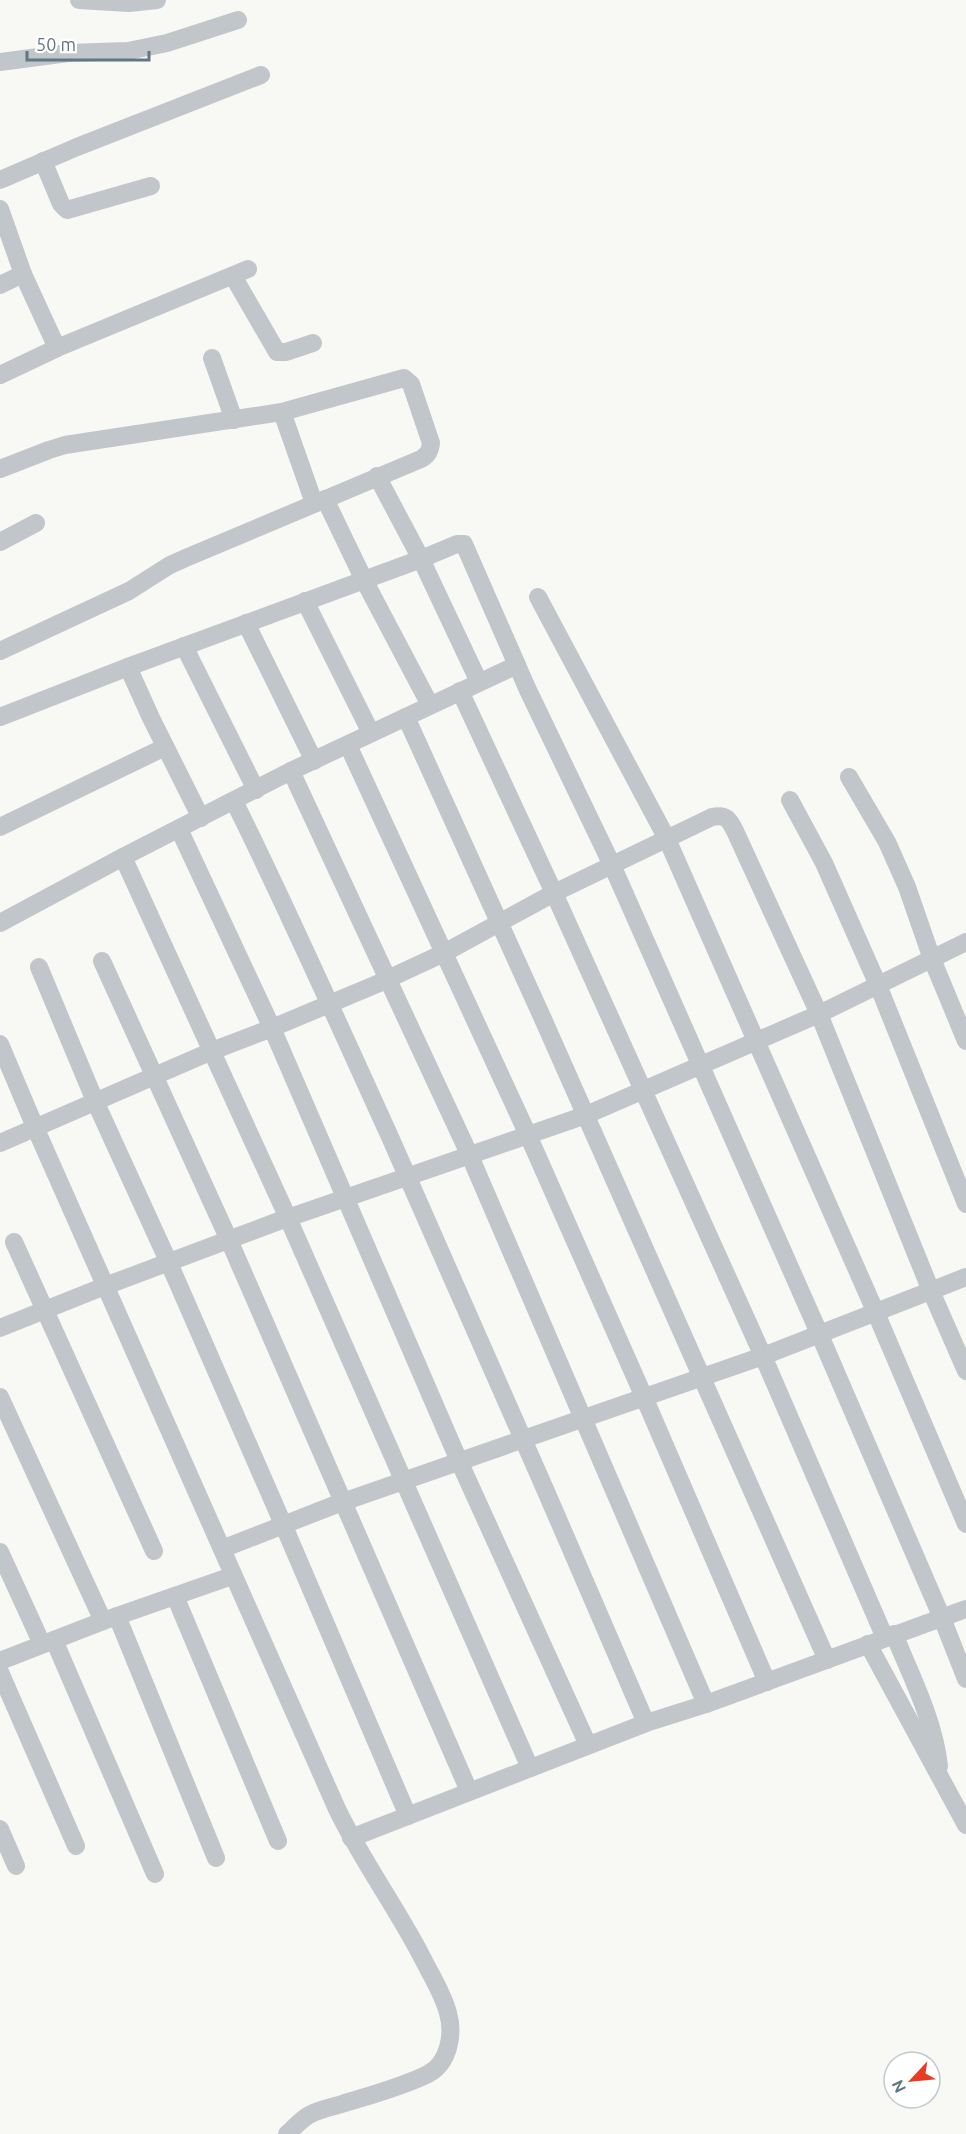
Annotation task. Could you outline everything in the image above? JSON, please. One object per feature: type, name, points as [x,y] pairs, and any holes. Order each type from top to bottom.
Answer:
[{"type":"street","points":[[79,0],[129,3],[157,0]]},
{"type":"street","points":[[0,62],[68,53],[128,51],[167,43],[238,20]]},
{"type":"street","points":[[0,180],[261,75]]},
{"type":"street","points":[[43,161],[62,207],[67,210],[151,186]]},
{"type":"street","points":[[0,209],[23,274],[57,348]]},
{"type":"street","points":[[0,375],[57,348],[241,272],[276,352],[286,352],[313,343]]},
{"type":"street","points":[[0,285],[23,274]]},
{"type":"street","points":[[212,358],[234,420]]},
{"type":"street","points":[[0,469],[65,445],[282,412],[398,379],[408,380],[411,384],[431,443],[430,451],[421,459],[170,565],[129,591],[0,651]]},
{"type":"street","points":[[282,412],[319,501],[430,705]]},
{"type":"street","points":[[377,476],[421,559],[479,682]]},
{"type":"street","points":[[0,542],[36,523]]},
{"type":"street","points":[[0,717],[457,544],[464,544],[517,665],[612,865],[819,1333],[966,1679]]},
{"type":"street","points":[[538,597],[667,839],[876,1313],[966,1524]]},
{"type":"street","points":[[305,601],[371,734]]},
{"type":"street","points":[[246,623],[314,761]]},
{"type":"street","points":[[184,646],[256,790]]},
{"type":"street","points":[[2,915],[123,857],[291,771],[517,665]]},
{"type":"street","points":[[128,667],[201,818]]},
{"type":"street","points":[[460,691],[763,1356],[939,1772],[966,1825]]},
{"type":"street","points":[[406,717],[500,922],[827,1660]]},
{"type":"street","points":[[348,745],[528,1135],[767,1682]]},
{"type":"street","points":[[0,827],[165,747]]},
{"type":"street","points":[[291,771],[386,980],[470,1156],[706,1704]]},
{"type":"street","points":[[849,777],[887,842],[907,887],[932,959],[966,1041]]},
{"type":"street","points":[[790,800],[824,863],[878,985],[966,1204]]},
{"type":"street","points":[[234,801],[330,1004],[408,1177],[524,1438],[646,1723]]},
{"type":"street","points":[[0,1143],[154,1075],[386,980],[444,953],[554,893],[712,817],[721,815],[729,819],[819,1014],[931,1291],[966,1371]]},
{"type":"street","points":[[179,829],[272,1028],[459,1461],[588,1745]]},
{"type":"street","points":[[123,857],[288,1218],[530,1768]]},
{"type":"street","points":[[0,1328],[288,1218],[586,1115],[819,1014],[966,942]]},
{"type":"street","points":[[102,961],[229,1240],[468,1791]]},
{"type":"street","points":[[39,967],[95,1101],[169,1263],[408,1816]]},
{"type":"street","points":[[0,1044],[232,1576],[351,1838],[403,1920],[439,1989],[449,2014],[451,2032],[448,2048],[441,2063],[431,2073],[372,2095],[313,2113],[299,2121],[287,2134]]},
{"type":"street","points":[[14,1242],[154,1551]]},
{"type":"street","points":[[222,1549],[343,1501],[763,1356],[966,1277]]},
{"type":"street","points":[[0,1397],[110,1619],[216,1858]]},
{"type":"street","points":[[0,1552],[48,1642],[155,1874]]},
{"type":"street","points":[[0,1661],[232,1576]]},
{"type":"street","points":[[174,1596],[278,1841]]},
{"type":"street","points":[[351,1838],[646,1723],[706,1704],[966,1609]]},
{"type":"street","points":[[882,1639],[934,1737],[939,1772]]},
{"type":"street","points":[[0,1672],[76,1846]]},
{"type":"street","points":[[0,1829],[16,1866]]}]
